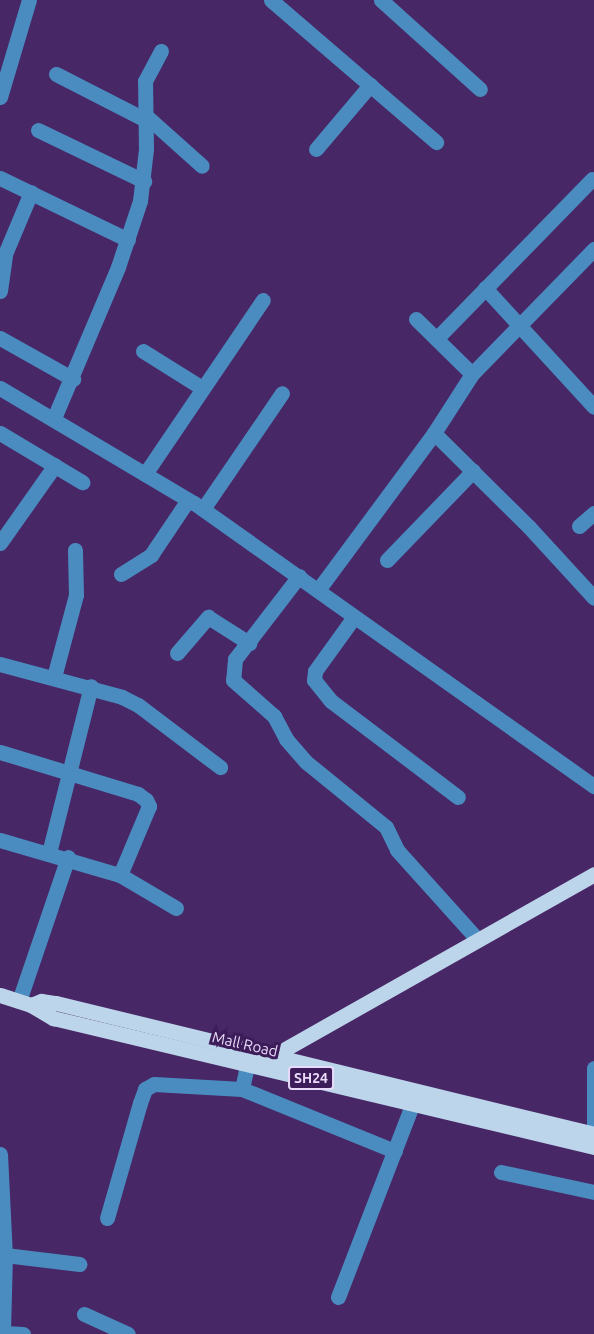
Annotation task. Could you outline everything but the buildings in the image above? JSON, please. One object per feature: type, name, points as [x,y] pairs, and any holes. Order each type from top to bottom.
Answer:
[{"type":"main road","points":[[276,1055],[594,874]]},
{"type":"main road","name":"Mall Road","points":[[0,995],[25,1003],[41,1001],[56,1004],[252,1059],[415,1097],[594,1133]]},
{"type":"main road","name":"Mall Road","points":[[252,1059],[276,1055],[594,1148]]},
{"type":"street","points":[[0,97],[29,0]]},
{"type":"street","points":[[271,0],[436,142]]},
{"type":"street","points":[[381,0],[480,89]]},
{"type":"street","points":[[54,418],[73,379],[128,240],[144,181],[147,74],[162,51]]},
{"type":"street","points":[[57,74],[145,117],[202,166]]},
{"type":"street","points":[[316,148],[370,85]]},
{"type":"street","points":[[38,130],[144,181]]},
{"type":"street","points":[[0,178],[128,240]]},
{"type":"street","points":[[437,338],[592,179]]},
{"type":"street","points":[[0,291],[5,254],[31,192]]},
{"type":"street","points":[[318,590],[434,433],[472,374],[594,249]]},
{"type":"street","points":[[485,288],[594,407]]},
{"type":"street","points":[[145,474],[263,300]]},
{"type":"street","points":[[416,320],[472,374]]},
{"type":"street","points":[[0,338],[73,379]]},
{"type":"street","points":[[143,351],[202,388]]},
{"type":"street","points":[[0,388],[54,418],[203,510],[594,786]]},
{"type":"street","points":[[203,510],[282,393]]},
{"type":"street","points":[[0,433],[82,482]]},
{"type":"street","points":[[434,433],[594,598]]},
{"type":"street","points":[[0,543],[55,465]]},
{"type":"street","points":[[387,560],[473,471]]},
{"type":"street","points":[[121,574],[151,555],[188,500]]},
{"type":"street","points":[[579,526],[594,513]]},
{"type":"street","points":[[54,676],[76,595],[75,550]]},
{"type":"street","points":[[299,576],[235,659],[233,680],[274,716],[286,739],[306,762],[386,827],[397,850],[477,939]]},
{"type":"street","points":[[177,653],[208,617],[249,643]]},
{"type":"street","points":[[354,617],[315,671],[314,680],[332,701],[458,797]]},
{"type":"street","points":[[0,664],[91,686],[138,705],[220,767]]},
{"type":"street","points":[[49,853],[72,774],[91,686]]},
{"type":"street","points":[[0,752],[138,794],[148,803],[120,874]]},
{"type":"street","points":[[0,840],[68,857],[120,874],[176,908]]},
{"type":"street","points":[[25,1003],[68,857]]},
{"type":"street","points":[[242,1089],[252,1059]]},
{"type":"street","points":[[594,1068],[594,1133]]},
{"type":"street","points":[[107,1218],[145,1089],[166,1082],[242,1089],[395,1151]]},
{"type":"street","points":[[338,1297],[415,1097]]},
{"type":"street","points":[[0,1154],[6,1255],[3,1333],[23,1334]]},
{"type":"street","points":[[501,1172],[594,1192]]},
{"type":"street","points":[[6,1255],[79,1264]]},
{"type":"street","points":[[84,1314],[128,1334]]}]
